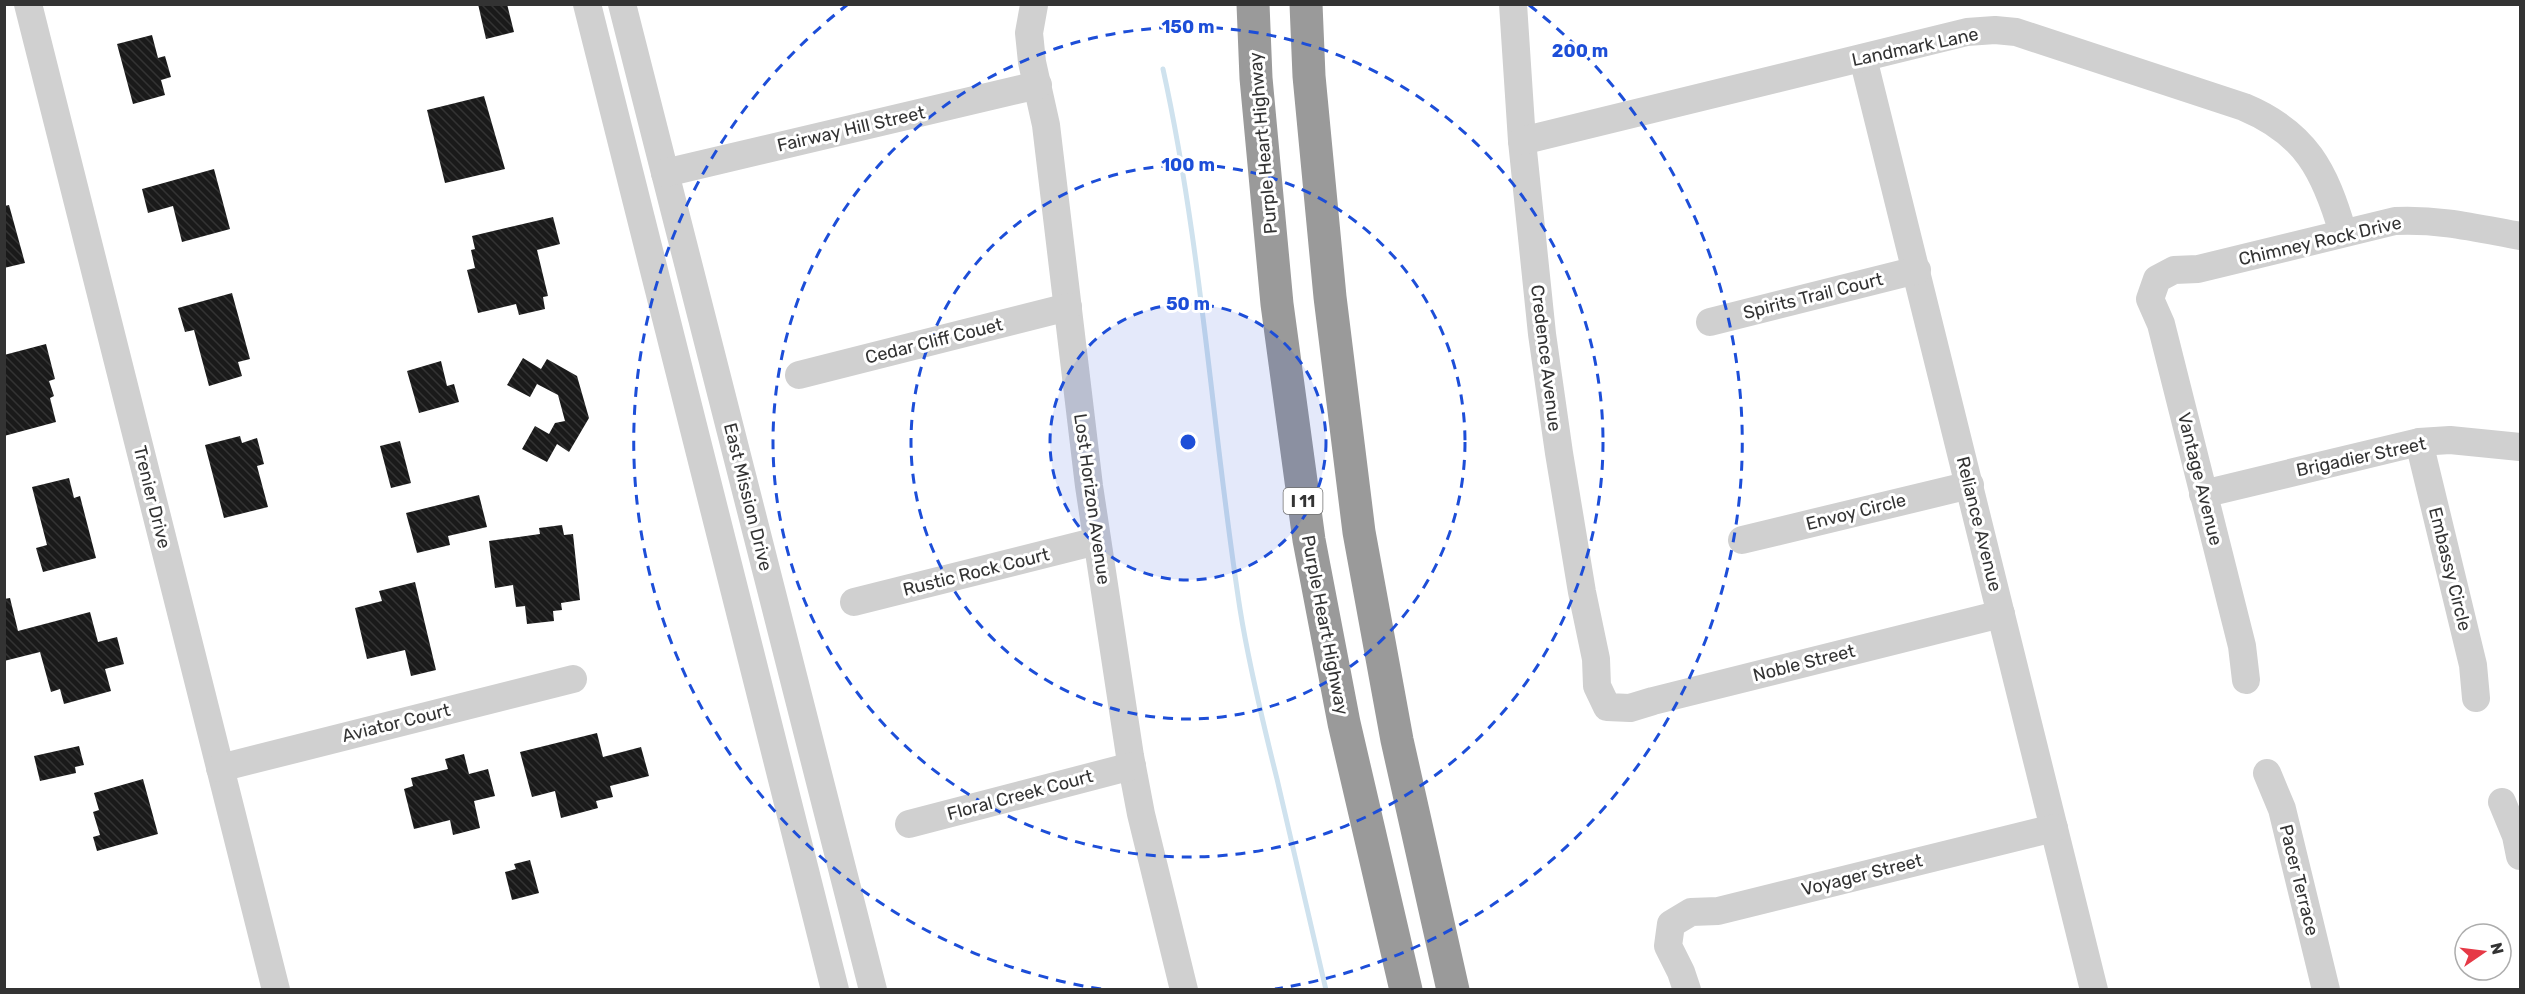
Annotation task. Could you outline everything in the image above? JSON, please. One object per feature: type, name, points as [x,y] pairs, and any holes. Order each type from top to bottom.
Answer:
[{"type":"highway","name":"Purple Heart Highway","points":[[1253,4],[1256,78],[1277,304],[1309,540],[1344,723],[1406,990]]},
{"type":"highway","points":[[1306,4],[1309,76],[1330,297],[1359,532],[1397,740],[1453,990]]},
{"type":"street","name":"Trenier Drive","points":[[28,4],[276,990]]},
{"type":"street","name":"East Mission Drive","points":[[587,4],[835,990]]},
{"type":"street","name":"East Mission Drive","points":[[622,4],[873,990]]},
{"type":"street","name":"Credence Avenue","points":[[1513,4],[1522,141],[1541,323],[1558,453],[1596,659],[1597,686],[1607,707]]},
{"type":"street","name":"Lost Horizon Avenue","points":[[1034,5],[1029,33],[1051,160],[1097,541],[1132,766],[1182,989]]},
{"type":"street","name":"Landmark Lane","points":[[1522,141],[1967,32],[1995,30],[2016,33],[2244,107],[2268,117],[2284,128],[2310,154],[2323,175],[2343,233]]},
{"type":"street","name":"Reliance Avenue","points":[[1863,58],[2094,990]]},
{"type":"street","name":"Fairway Hill Street","points":[[665,173],[1038,85]]},
{"type":"street","name":"Chimney Rock Drive","points":[[2157,279],[2174,270],[2198,269],[2395,221],[2428,220],[2462,224],[2520,236]]},
{"type":"street","name":"Spirits Trail Court","points":[[1710,322],[1917,270]]},
{"type":"street","name":"Vantage Avenue","points":[[2157,279],[2150,299],[2161,324],[2204,494],[2242,646],[2246,680]]},
{"type":"street","name":"Cedar Cliff Couet","points":[[799,375],[1068,308]]},
{"type":"street","name":"Brigadier Street","points":[[2204,494],[2419,442],[2450,440],[2520,447]]},
{"type":"street","name":"Embassy Circle","points":[[2419,442],[2473,665],[2476,698]]},
{"type":"street","name":"Envoy Circle","points":[[1742,540],[1970,485]]},
{"type":"street","name":"Rustic Rock Court","points":[[854,602],[1097,541]]},
{"type":"street","name":"Noble Street","points":[[1607,707],[1630,708],[1653,700],[2001,614]]},
{"type":"street","name":"Aviator Court","points":[[220,768],[573,679]]},
{"type":"street","name":"Floral Creek Court","points":[[909,824],[1132,766]]},
{"type":"street","name":"Pacer Terrace","points":[[2267,773],[2282,809],[2323,989]]},
{"type":"street","points":[[2502,802],[2516,836],[2520,856]]},
{"type":"street","points":[[793,825],[816,868],[848,990]]},
{"type":"street","name":"Voyager Street","points":[[1687,990],[1668,946],[1671,924],[1691,912],[1718,911],[2054,828]]},
{"type":"building","points":[[478,4],[507,4],[514,32],[486,39]]},
{"type":"building","points":[[152,35],[158,58],[165,56],[171,77],[161,80],[165,95],[133,104],[117,44]]},
{"type":"building","points":[[484,96],[505,169],[445,183],[427,110]]},
{"type":"building","points":[[214,169],[230,229],[182,242],[173,206],[148,213],[142,189]]},
{"type":"building","points":[[9,205],[25,263],[4,268],[4,206]]},
{"type":"building","points":[[553,217],[560,244],[537,250],[548,296],[543,297],[545,309],[519,315],[516,304],[478,313],[467,270],[475,268],[471,250],[475,249],[472,236]]},
{"type":"building","points":[[232,293],[250,359],[238,362],[242,376],[209,386],[194,330],[185,332],[178,308]]},
{"type":"building","points":[[46,344],[55,379],[49,381],[54,396],[50,398],[56,422],[4,436],[4,355]]},
{"type":"building","points":[[523,358],[541,369],[547,359],[577,376],[589,418],[569,452],[557,444],[547,462],[522,449],[535,426],[549,434],[555,423],[565,421],[558,395],[537,384],[530,397],[507,385]]},
{"type":"building","points":[[441,361],[447,386],[454,384],[459,402],[419,413],[407,371]]},
{"type":"building","points":[[240,436],[242,443],[257,438],[264,464],[257,466],[268,507],[224,518],[205,445]]},
{"type":"building","points":[[400,441],[411,483],[391,488],[380,446]]},
{"type":"building","points":[[69,478],[74,498],[80,496],[96,558],[43,572],[36,548],[47,545],[32,487]]},
{"type":"building","points":[[479,495],[487,527],[448,536],[450,545],[417,553],[406,513]]},
{"type":"building","points":[[562,525],[564,535],[573,534],[580,600],[561,603],[562,610],[553,611],[554,621],[527,624],[525,606],[516,607],[513,585],[495,588],[489,541],[540,534],[539,528]]},
{"type":"building","points":[[415,582],[436,670],[411,676],[405,650],[367,659],[355,608],[382,601],[379,591]]},
{"type":"building","points":[[10,598],[18,631],[90,612],[98,642],[117,637],[124,664],[105,669],[111,691],[64,704],[60,689],[51,692],[40,652],[4,661],[4,599]]},
{"type":"building","points":[[597,733],[603,757],[641,747],[649,776],[610,786],[613,797],[596,801],[598,808],[561,818],[555,791],[532,797],[520,752]]},
{"type":"building","points":[[79,746],[84,765],[75,767],[76,773],[40,781],[34,756]]},
{"type":"building","points":[[464,754],[469,774],[488,769],[495,796],[474,801],[480,828],[453,835],[450,820],[414,829],[404,789],[413,786],[411,778],[448,769],[445,759]]},
{"type":"building","points":[[143,779],[158,834],[97,851],[93,837],[100,835],[93,812],[99,810],[94,793]]},
{"type":"building","points":[[530,860],[539,893],[512,900],[505,872],[516,869],[514,864]]},
{"type":"waterway","points":[[1163,69],[1188,203],[1230,541],[1244,630],[1326,990]]}]
